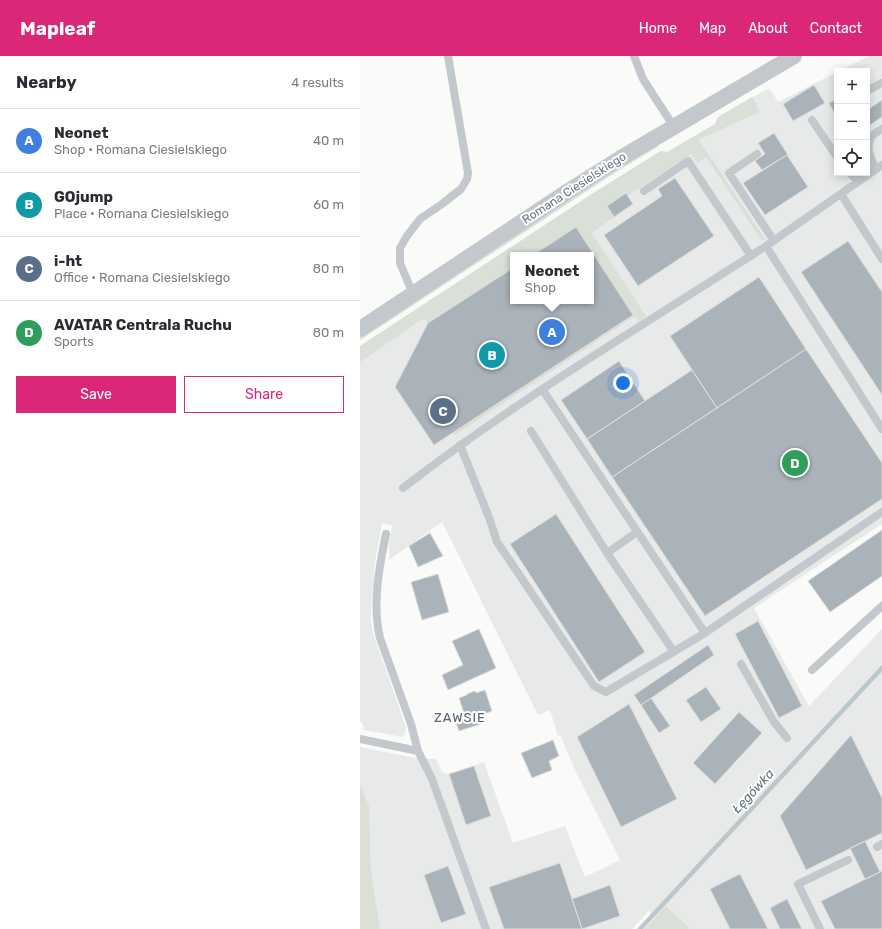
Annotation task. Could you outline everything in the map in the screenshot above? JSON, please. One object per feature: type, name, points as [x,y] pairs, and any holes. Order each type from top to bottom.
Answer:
[{"type":"street","name":"Romana Ciesielskiego","points":[[360,329],[621,158],[794,56]]},
{"type":"lane","points":[[413,294],[400,263],[400,248],[420,219],[461,189],[467,179],[468,173],[448,56]]},
{"type":"lane","points":[[634,56],[643,79],[674,127]]},
{"type":"lane","points":[[870,89],[882,83]]},
{"type":"lane","points":[[812,120],[834,152]]},
{"type":"lane","points":[[403,488],[460,445],[542,389],[774,241],[879,167],[870,158],[868,148],[872,136],[882,129]]},
{"type":"lane","points":[[757,154],[729,173],[774,241]]},
{"type":"lane","points":[[644,192],[688,162],[751,256]]},
{"type":"lane","points":[[853,176],[858,182]]},
{"type":"lane","points":[[841,194],[882,259]]},
{"type":"lane","points":[[766,246],[882,429]]},
{"type":"lane","points":[[542,389],[705,633]]},
{"type":"lane","points":[[530,431],[607,553],[674,652]]},
{"type":"lane","points":[[460,445],[490,520],[497,542],[594,686],[606,692],[705,633],[882,512]]},
{"type":"lane","points":[[607,553],[637,532]]},
{"type":"lane","points":[[386,534],[379,572],[377,611],[378,631],[411,724],[418,751],[432,779],[486,929]]},
{"type":"lane","points":[[812,670],[882,606]]},
{"type":"lane","points":[[741,664],[774,722],[787,738]]},
{"type":"lane","points":[[361,739],[418,751]]},
{"type":"lane","points":[[820,929],[798,884],[848,860]]},
{"type":"shaded area","points":[[869,56],[882,56],[882,524],[754,608],[809,706],[882,629],[882,929],[665,929],[649,911],[632,929],[380,929],[371,870],[369,806],[360,784],[360,747],[416,758],[436,759],[442,772],[449,774],[484,762],[513,843],[565,826],[585,877],[620,860],[575,770],[560,735],[558,736],[550,710],[538,715],[442,522],[389,560],[389,540],[393,526],[382,523],[375,562],[371,622],[374,636],[406,727],[403,737],[364,730],[362,722],[360,722],[360,358],[510,257],[510,304],[594,304],[594,252],[518,252],[699,140],[760,112],[753,97],[768,89],[772,92],[778,102],[834,74],[834,176],[870,176],[870,68],[845,68]]},
{"type":"shaded area","points":[[752,97],[760,112],[699,140],[765,239],[762,241],[706,157],[697,163],[691,154],[628,196],[626,193],[607,206],[614,217],[592,233],[646,316],[639,322],[635,316],[455,435],[453,432],[633,315],[594,255],[594,252],[592,252],[576,227],[538,252],[510,252],[510,270],[428,323],[425,319],[421,320],[360,362],[360,346],[598,190],[659,152],[667,152],[715,124],[718,117]]},
{"type":"shaded area","points":[[657,146],[659,146],[613,174],[360,340],[360,338],[550,213]]},
{"type":"shaded area","points":[[360,784],[369,806],[371,870],[380,929],[360,929]]},
{"type":"shaded area","points":[[666,906],[688,927],[689,929],[644,929]]},
{"type":"building","points":[[814,85],[825,103],[793,121],[783,104]]},
{"type":"building","points":[[834,100],[834,112],[829,103]]},
{"type":"building","points":[[882,100],[882,117],[870,125],[870,108]]},
{"type":"building","points":[[774,133],[788,155],[762,170],[755,161],[765,154],[758,143]]},
{"type":"building","points":[[787,155],[808,187],[765,215],[743,183]]},
{"type":"building","points":[[675,178],[714,236],[638,286],[604,235],[662,196],[658,189]]},
{"type":"building","points":[[626,193],[633,204],[614,217],[607,206]]},
{"type":"building","points":[[576,227],[592,252],[538,252]]},
{"type":"building","points":[[848,241],[882,292],[882,395],[801,272]]},
{"type":"building","points":[[594,255],[633,315],[434,445],[395,387],[428,323],[510,270],[510,304],[594,304]]},
{"type":"building","points":[[759,277],[806,349],[717,408],[670,336]]},
{"type":"building","points":[[806,349],[882,463],[882,499],[705,616],[612,477]]},
{"type":"building","points":[[619,361],[645,401],[587,439],[561,400]]},
{"type":"building","points":[[692,370],[717,408],[612,477],[587,439]]},
{"type":"building","points":[[556,514],[645,652],[599,682],[510,544]]},
{"type":"building","points":[[882,530],[882,576],[830,612],[808,581]]},
{"type":"building","points":[[430,533],[443,556],[418,567],[409,546]]},
{"type":"building","points":[[438,574],[449,612],[422,620],[411,582]]},
{"type":"building","points":[[758,621],[802,706],[779,718],[735,634]]},
{"type":"building","points":[[479,629],[496,668],[448,690],[442,675],[463,665],[452,641]]},
{"type":"building","points":[[708,645],[714,655],[641,705],[634,695]]},
{"type":"building","points":[[706,687],[721,709],[701,722],[686,700]]},
{"type":"building","points":[[485,690],[492,711],[479,716],[481,724],[459,731],[454,717],[464,713],[459,698],[475,691],[476,693]]},
{"type":"building","points":[[651,698],[670,726],[659,733],[641,705]]},
{"type":"building","points":[[629,704],[677,799],[621,827],[577,737]]},
{"type":"building","points":[[739,712],[762,733],[715,784],[693,763]]},
{"type":"building","points":[[851,735],[882,798],[882,833],[806,870],[780,816]]},
{"type":"building","points":[[553,740],[559,756],[549,761],[552,770],[532,778],[521,753]]},
{"type":"building","points":[[474,766],[491,816],[466,825],[449,774]]},
{"type":"building","points":[[865,841],[880,872],[865,879],[850,848]]},
{"type":"building","points":[[560,863],[582,929],[504,929],[489,887]]},
{"type":"building","points":[[448,866],[466,914],[441,923],[424,875]]},
{"type":"building","points":[[882,871],[882,929],[835,929],[821,901]]},
{"type":"building","points":[[740,874],[768,929],[730,929],[710,889]]},
{"type":"building","points":[[610,885],[620,916],[582,929],[572,899]]},
{"type":"building","points":[[787,899],[802,929],[780,929],[770,908]]},
{"type":"waterway","name":"Łęgówka","points":[[640,929],[882,668]]},
{"type":"place","name":"Neonet","points":[[552,332]]},
{"type":"place","name":"GOjump","points":[[492,355]]},
{"type":"place","name":"i-ht","points":[[443,411]]},
{"type":"place","name":"AVATAR Centrala Ruchu","points":[[795,463]]},
{"type":"district","name":"ZAWSIE","points":[[460,717]]}]
